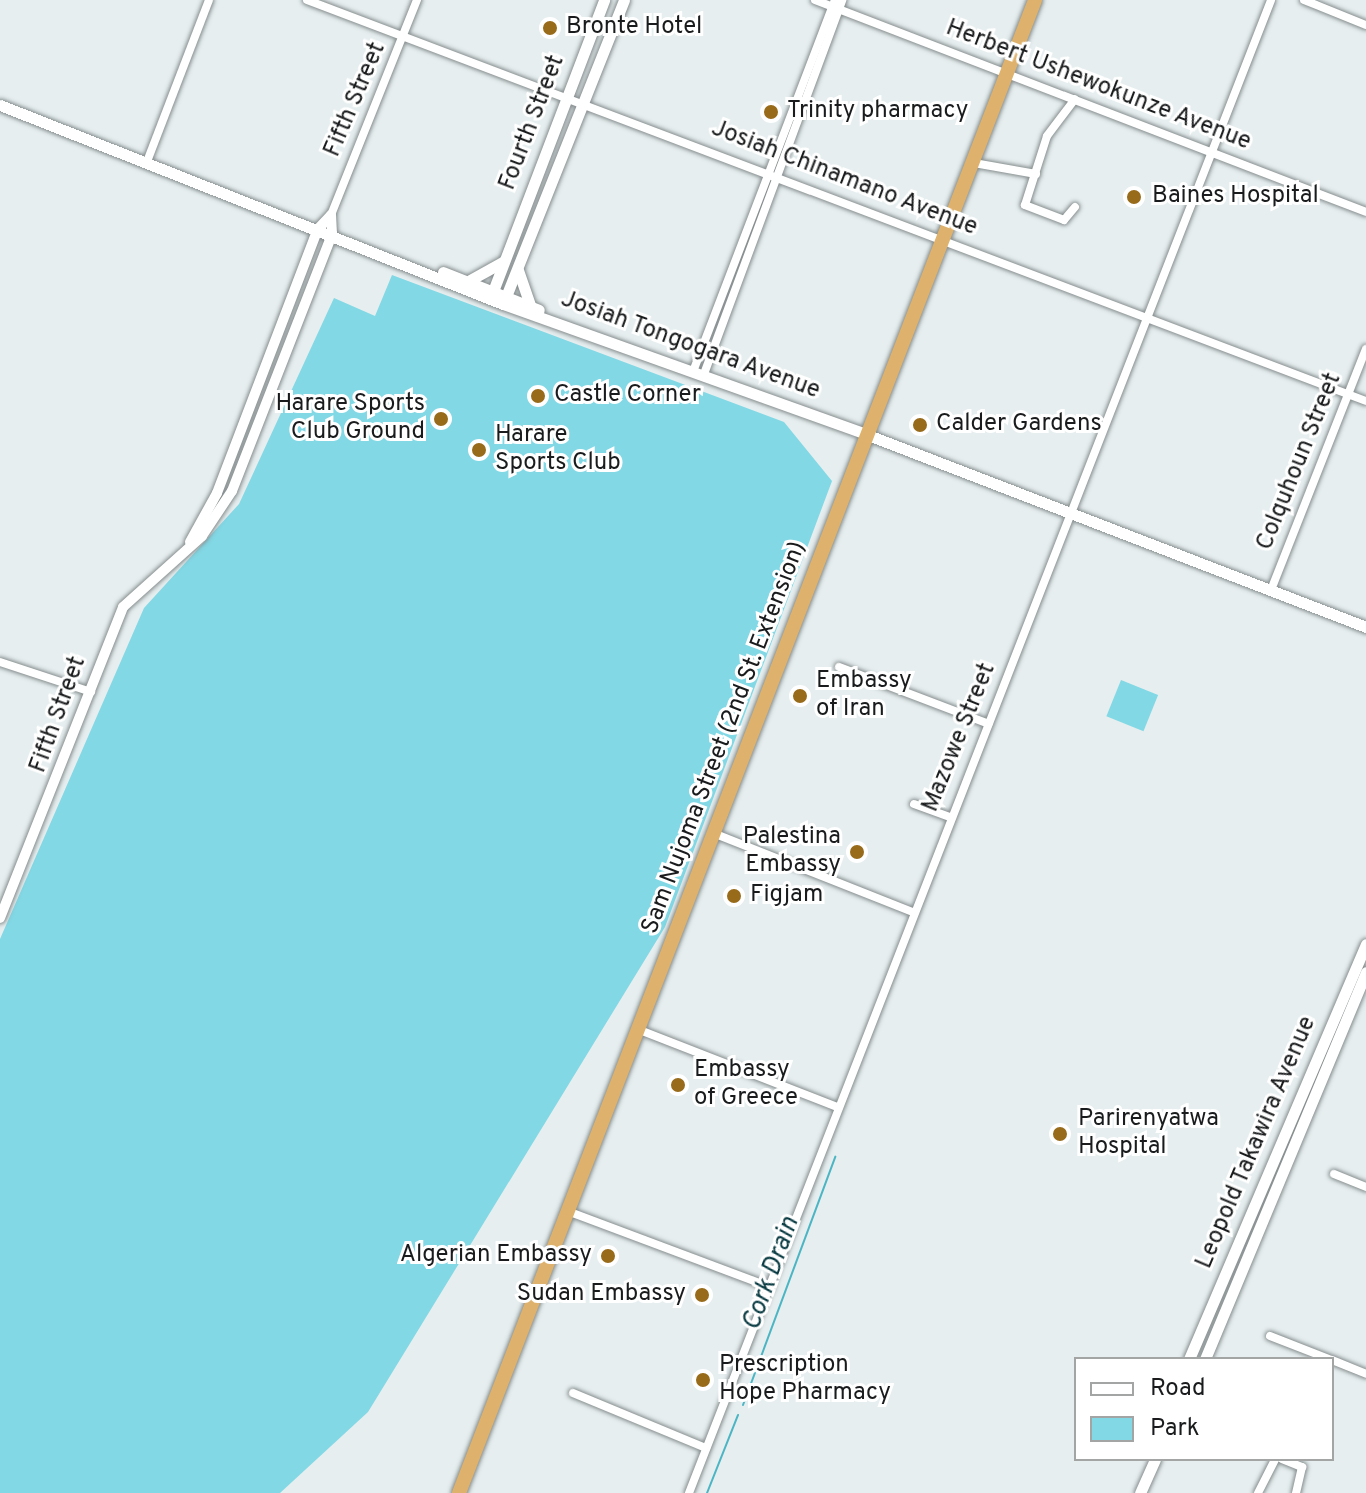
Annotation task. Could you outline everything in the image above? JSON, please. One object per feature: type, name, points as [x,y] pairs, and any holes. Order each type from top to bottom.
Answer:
[{"type":"highway","name":"Sam Nujoma Street (2nd St. Extension)","points":[[459,1493],[711,833],[945,239],[1035,0]]},
{"type":"main road","name":"Fourth Street","points":[[492,294],[604,0]]},
{"type":"main road","points":[[505,299],[624,0]]},
{"type":"main road","points":[[0,105],[148,159],[318,229],[505,299],[530,305],[561,320]]},
{"type":"main road","points":[[470,280],[503,262]]},
{"type":"main road","points":[[414,265],[470,280],[492,294]]},
{"type":"main road","points":[[518,270],[530,305]]},
{"type":"main road","name":"Josiah Tongogara Avenue","points":[[505,299],[1366,627]]},
{"type":"main road","name":"Leopold Takawira Avenue","points":[[1190,1357],[1366,944]]},
{"type":"main road","name":"Leopold Takawira Avenue","points":[[1206,1357],[1366,972]]},
{"type":"main road","points":[[1140,1493],[1154,1461]]},
{"type":"street","points":[[148,159],[209,0]]},
{"type":"street","name":"Josiah Chinamano Avenue","points":[[307,0],[770,170],[1366,401]]},
{"type":"street","name":"Fifth Street","points":[[187,548],[217,493],[318,229],[331,215],[417,0]]},
{"type":"street","name":"Herbert Ushewokunze Avenue","points":[[815,0],[837,3],[1366,212]]},
{"type":"street","name":"Mazowe Street","points":[[689,1493],[1209,151],[1271,0]]},
{"type":"street","points":[[1304,0],[1366,25]]},
{"type":"street","points":[[699,372],[770,170],[837,3]]},
{"type":"street","points":[[1075,99],[1047,136],[1028,210],[1064,220],[1075,207]]},
{"type":"street","points":[[974,163],[1036,174]]},
{"type":"street","name":"Fifth Street","points":[[0,918],[123,607],[187,548],[232,491],[332,234],[331,215]]},
{"type":"street","name":"Colquhoun Street","points":[[1271,590],[1366,349]]},
{"type":"street","points":[[0,662],[91,692]]},
{"type":"street","points":[[839,667],[989,724]]},
{"type":"street","points":[[914,804],[950,817]]},
{"type":"street","points":[[711,833],[913,912]]},
{"type":"street","points":[[637,1029],[837,1107]]},
{"type":"street","points":[[1334,1174],[1366,1187]]},
{"type":"street","points":[[567,1211],[770,1287]]},
{"type":"street","points":[[1270,1336],[1322,1357]]},
{"type":"street","points":[[1334,1362],[1366,1374]]},
{"type":"street","points":[[573,1393],[706,1448]]},
{"type":"street","points":[[1258,1493],[1274,1461]]},
{"type":"street","points":[[1287,1461],[1302,1467],[1296,1493]]},
{"type":"green space","points":[[392,275],[784,422],[832,481],[665,927],[368,1412],[280,1493],[0,1493],[0,939],[144,608],[239,504],[334,298],[375,316]]},
{"type":"green space","points":[[1121,680],[1158,695],[1143,731],[1106,716]]},
{"type":"waterway","name":"Cork Drain","points":[[743,1405],[835,1157]]},
{"type":"waterway","name":"Cork Drain","points":[[707,1493],[738,1415]]},
{"type":"place","name":"Bronte Hotel","points":[[550,28]]},
{"type":"place","name":"Trinity pharmacy","points":[[771,112]]},
{"type":"place","name":"Baines Hospital","points":[[1134,197]]},
{"type":"place","name":"Castle Corner","points":[[538,396]]},
{"type":"place","name":"Harare Sports Club Ground","points":[[441,419]]},
{"type":"place","name":"Calder Gardens","points":[[920,425]]},
{"type":"place","name":"Harare Sports Club","points":[[479,450]]},
{"type":"place","name":"Embassy of Iran","points":[[800,696]]},
{"type":"place","name":"Palestina Embassy","points":[[857,852]]},
{"type":"place","name":"Figjam","points":[[734,896]]},
{"type":"place","name":"Embassy of Greece","points":[[678,1085]]},
{"type":"place","name":"Parirenyatwa Hospital","points":[[1060,1134]]},
{"type":"place","name":"Algerian Embassy","points":[[608,1256]]},
{"type":"place","name":"Sudan Embassy","points":[[702,1295]]},
{"type":"place","name":"Prescription Hope Pharmacy","points":[[703,1380]]}]
